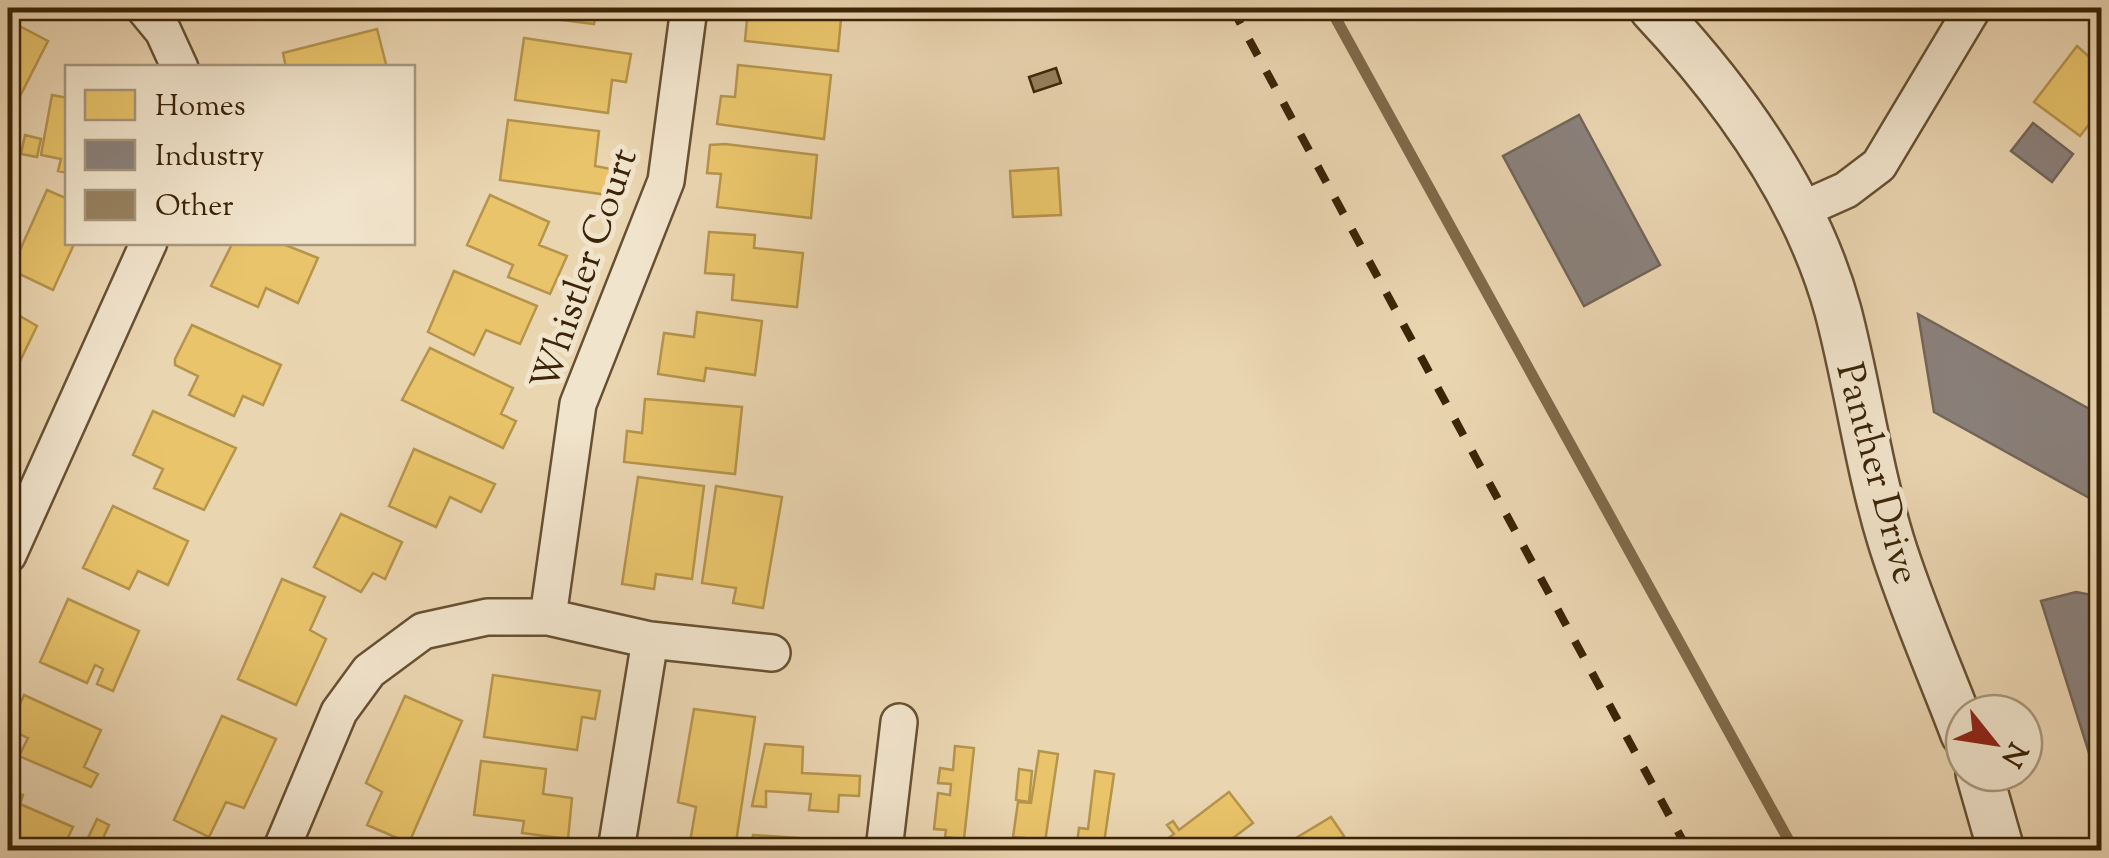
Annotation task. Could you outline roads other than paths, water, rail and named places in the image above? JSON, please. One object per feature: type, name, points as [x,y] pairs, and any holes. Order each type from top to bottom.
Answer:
[{"type":"street","points":[[144,8],[162,30],[179,65]]},
{"type":"street","name":"Whistler Court","points":[[548,617],[578,404],[666,181],[689,8]]},
{"type":"street","name":"Panther Drive","points":[[1652,8],[1744,124],[1798,211],[1837,309],[1891,540],[1949,693]]},
{"type":"street","points":[[1798,211],[1846,190],[1879,165],[1972,8]]},
{"type":"street","points":[[8,555],[148,245]]},
{"type":"street","points":[[282,850],[339,712],[370,671],[423,632],[487,617],[548,617],[650,640],[772,653]]},
{"type":"street","points":[[616,850],[650,640]]},
{"type":"street","points":[[884,850],[899,722]]},
{"type":"street","points":[[1985,793],[2001,850]]},
{"type":"waterway","points":[[1330,8],[1794,850]]},
{"type":"railway","points":[[1232,8],[1688,850]]}]
